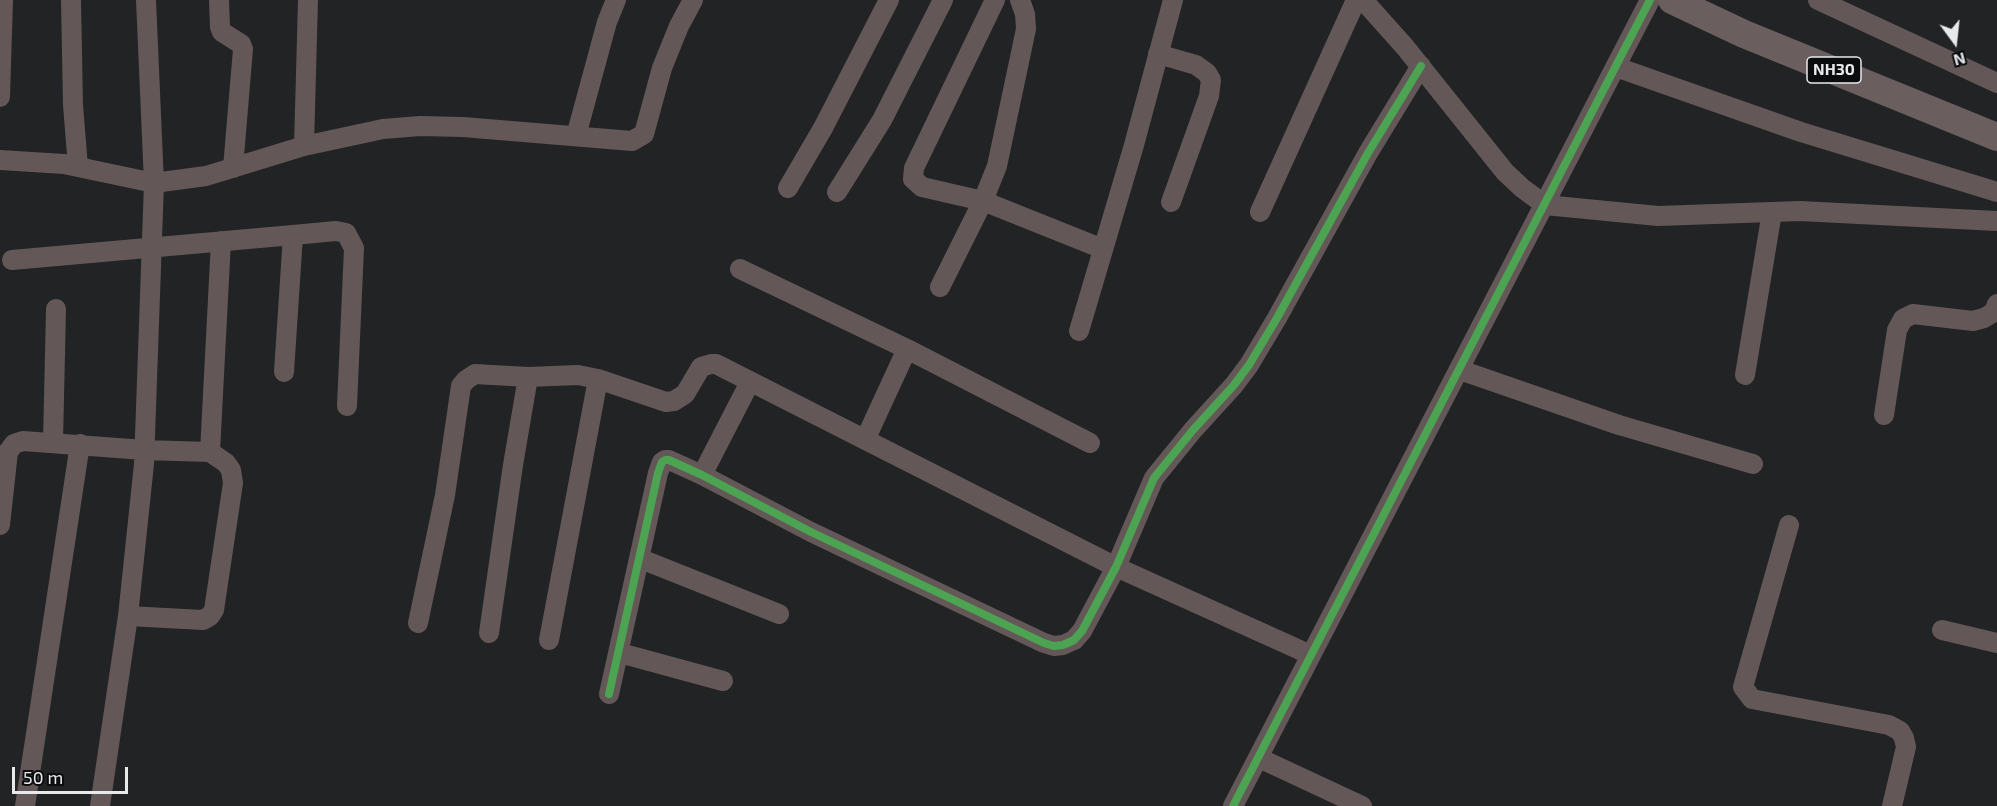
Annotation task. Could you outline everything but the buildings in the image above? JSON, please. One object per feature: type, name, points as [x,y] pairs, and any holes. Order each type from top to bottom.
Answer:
[{"type":"highway","name":"NH30","points":[[1672,0],[1744,34],[1997,137]]},
{"type":"street","points":[[0,97],[3,0]]},
{"type":"street","points":[[71,0],[73,105],[78,167]]},
{"type":"street","points":[[100,806],[128,616],[144,450],[154,183],[146,0]]},
{"type":"street","points":[[219,0],[222,32],[241,44],[243,49],[233,168]]},
{"type":"street","points":[[304,146],[308,0]]},
{"type":"street","points":[[576,136],[607,22],[616,0]]},
{"type":"street","points":[[0,160],[64,164],[154,183],[206,176],[304,146],[383,129],[420,126],[462,127],[632,141],[644,134],[662,68],[679,26],[693,0]]},
{"type":"street","points":[[788,188],[824,128],[890,0]]},
{"type":"street","points":[[837,192],[882,120],[943,0]]},
{"type":"street","points":[[995,0],[914,168],[913,179],[922,188],[983,201],[1103,249]]},
{"type":"street","points":[[939,287],[983,201],[997,166],[1026,29],[1020,0]]},
{"type":"street","points":[[1079,331],[1173,0]]},
{"type":"street","points":[[1260,212],[1356,0]]},
{"type":"street","points":[[1363,0],[1420,66],[1505,172],[1545,205],[1658,216],[1800,211],[1997,220]]},
{"type":"street","points":[[1233,806],[1650,0]]},
{"type":"street","points":[[1818,0],[1997,83]]},
{"type":"street","points":[[1158,54],[1196,65],[1207,73],[1211,80],[1209,96],[1171,202]]},
{"type":"street","points":[[609,694],[641,559],[658,473],[662,462],[669,460],[811,532],[914,579],[1012,628],[1054,646],[1074,640],[1082,631],[1116,567],[1154,478],[1249,365],[1368,153],[1420,66]]},
{"type":"street","points":[[1616,67],[1801,132],[1997,192]]},
{"type":"street","points":[[1745,375],[1772,212]]},
{"type":"street","points":[[12,260],[336,231],[346,233],[351,238],[354,248],[347,406]]},
{"type":"street","points":[[284,372],[293,235]]},
{"type":"street","points":[[210,452],[221,241]]},
{"type":"street","points":[[740,269],[907,349],[1090,443]]},
{"type":"street","points":[[1884,415],[1897,330],[1904,319],[1913,314],[1973,321],[1994,312],[1997,304]]},
{"type":"street","points":[[53,442],[56,309]]},
{"type":"street","points":[[866,440],[907,349]]},
{"type":"street","points":[[418,623],[445,495],[462,386],[475,374],[528,377],[578,375],[598,379],[666,402],[674,401],[685,394],[701,367],[716,364],[1116,567],[1311,655]]},
{"type":"street","points":[[1460,370],[1619,425],[1753,464]]},
{"type":"street","points":[[489,633],[528,377]]},
{"type":"street","points":[[549,640],[598,379]]},
{"type":"street","points":[[702,475],[750,382]]},
{"type":"street","points":[[0,525],[8,452],[14,444],[23,441],[144,450],[210,452],[226,463],[231,470],[233,483],[214,610],[203,620],[128,616]]},
{"type":"street","points":[[25,806],[80,444]]},
{"type":"street","points":[[1789,525],[1743,687],[1752,699],[1889,725],[1900,731],[1906,747],[1893,806]]},
{"type":"street","points":[[641,559],[779,614]]},
{"type":"street","points":[[1942,630],[1997,643]]},
{"type":"street","points":[[620,653],[723,681]]},
{"type":"street","points":[[1259,758],[1362,806]]},
{"type":"cycle path","points":[[1233,806],[1650,0]]},
{"type":"cycle path","points":[[609,694],[658,473],[665,460],[702,475],[811,532],[1044,643],[1054,646],[1074,640],[1082,631],[1116,567],[1154,478],[1249,365],[1368,153],[1421,66]]}]
